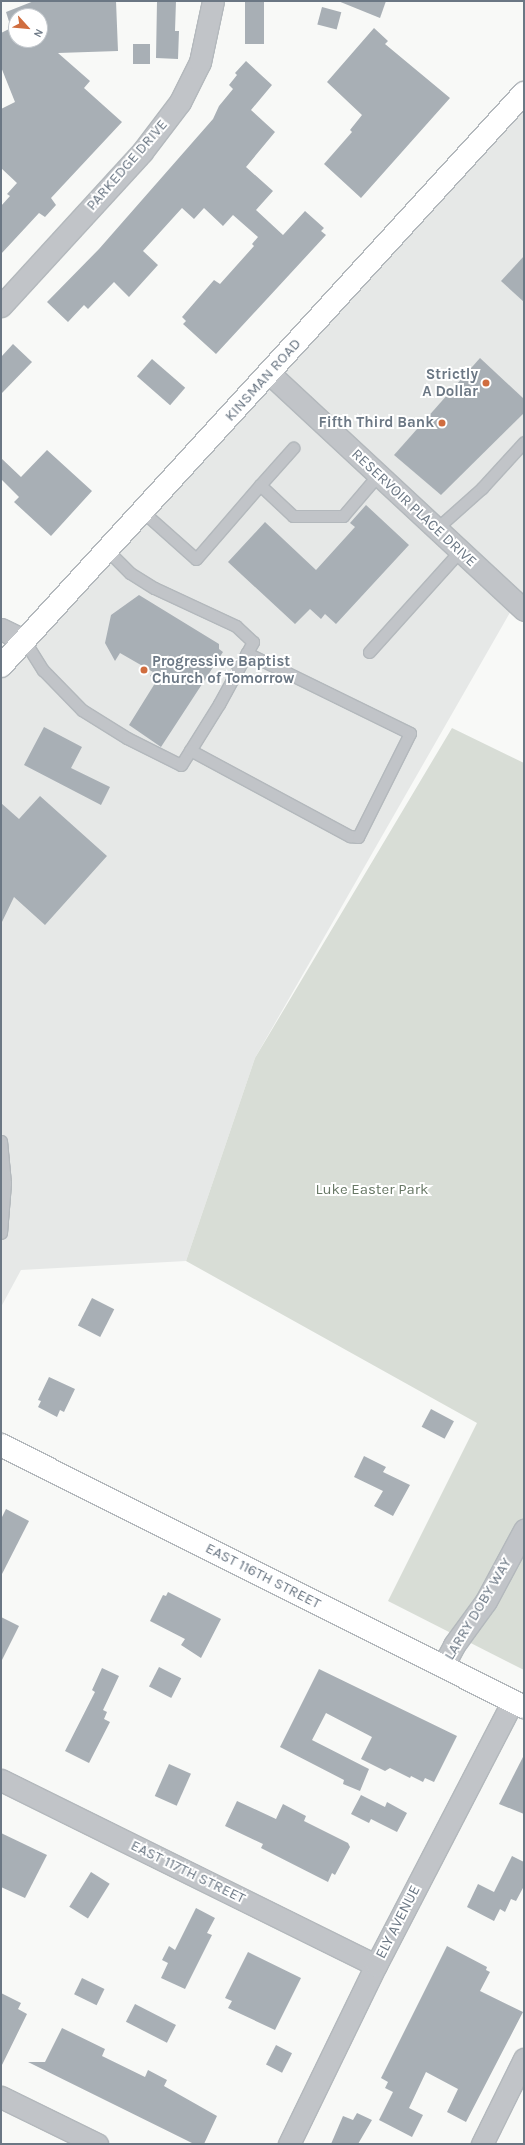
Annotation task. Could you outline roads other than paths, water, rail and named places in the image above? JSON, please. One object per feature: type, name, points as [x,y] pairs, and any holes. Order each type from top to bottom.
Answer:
[{"type":"main road","name":"KINSMAN ROAD","points":[[1,666],[524,93]]},
{"type":"main road","name":"EAST 116TH STREET","points":[[1,1446],[518,1704]]},
{"type":"street","name":"PARKEDGE DRIVE","points":[[1,306],[142,152],[180,102],[200,62],[213,1]]},
{"type":"street","name":"RESERVOIR PLACE DRIVE","points":[[269,373],[524,610]]},
{"type":"street","points":[[1,628],[24,640]]},
{"type":"street","name":"LARRY DOBY WAY","points":[[443,1666],[454,1646],[486,1601],[524,1530]]},
{"type":"street","name":"ELY AVENUE","points":[[289,2144],[376,1965],[518,1704]]},
{"type":"street","name":"EAST 117TH STREET","points":[[1,1780],[376,1965]]},
{"type":"street","points":[[482,2144],[524,2059]]},
{"type":"street","points":[[1,2097],[97,2144]]},
{"type":"lane","points":[[369,652],[448,540],[482,488],[524,442]]},
{"type":"lane","points":[[142,511],[196,559],[292,448]]},
{"type":"lane","points":[[260,485],[293,516],[343,516],[378,475]]},
{"type":"lane","points":[[24,640],[43,670],[82,710],[127,738],[181,765],[254,642],[236,626],[154,588],[130,573],[107,550]]},
{"type":"lane","points":[[190,750],[350,836],[358,837],[410,733],[247,653]]},
{"type":"lane","points":[[1,1141],[5,1183],[1,1233]]},
{"type":"place","name":"Strictly A Dollar","points":[[486,383]]},
{"type":"place","name":"Fifth Third Bank","points":[[442,423]]},
{"type":"place","name":"Progressive Baptist Church of Tomorrow","points":[[144,670]]},
{"type":"park label","name":"Luke Easter Park","points":[[372,1190]]}]
